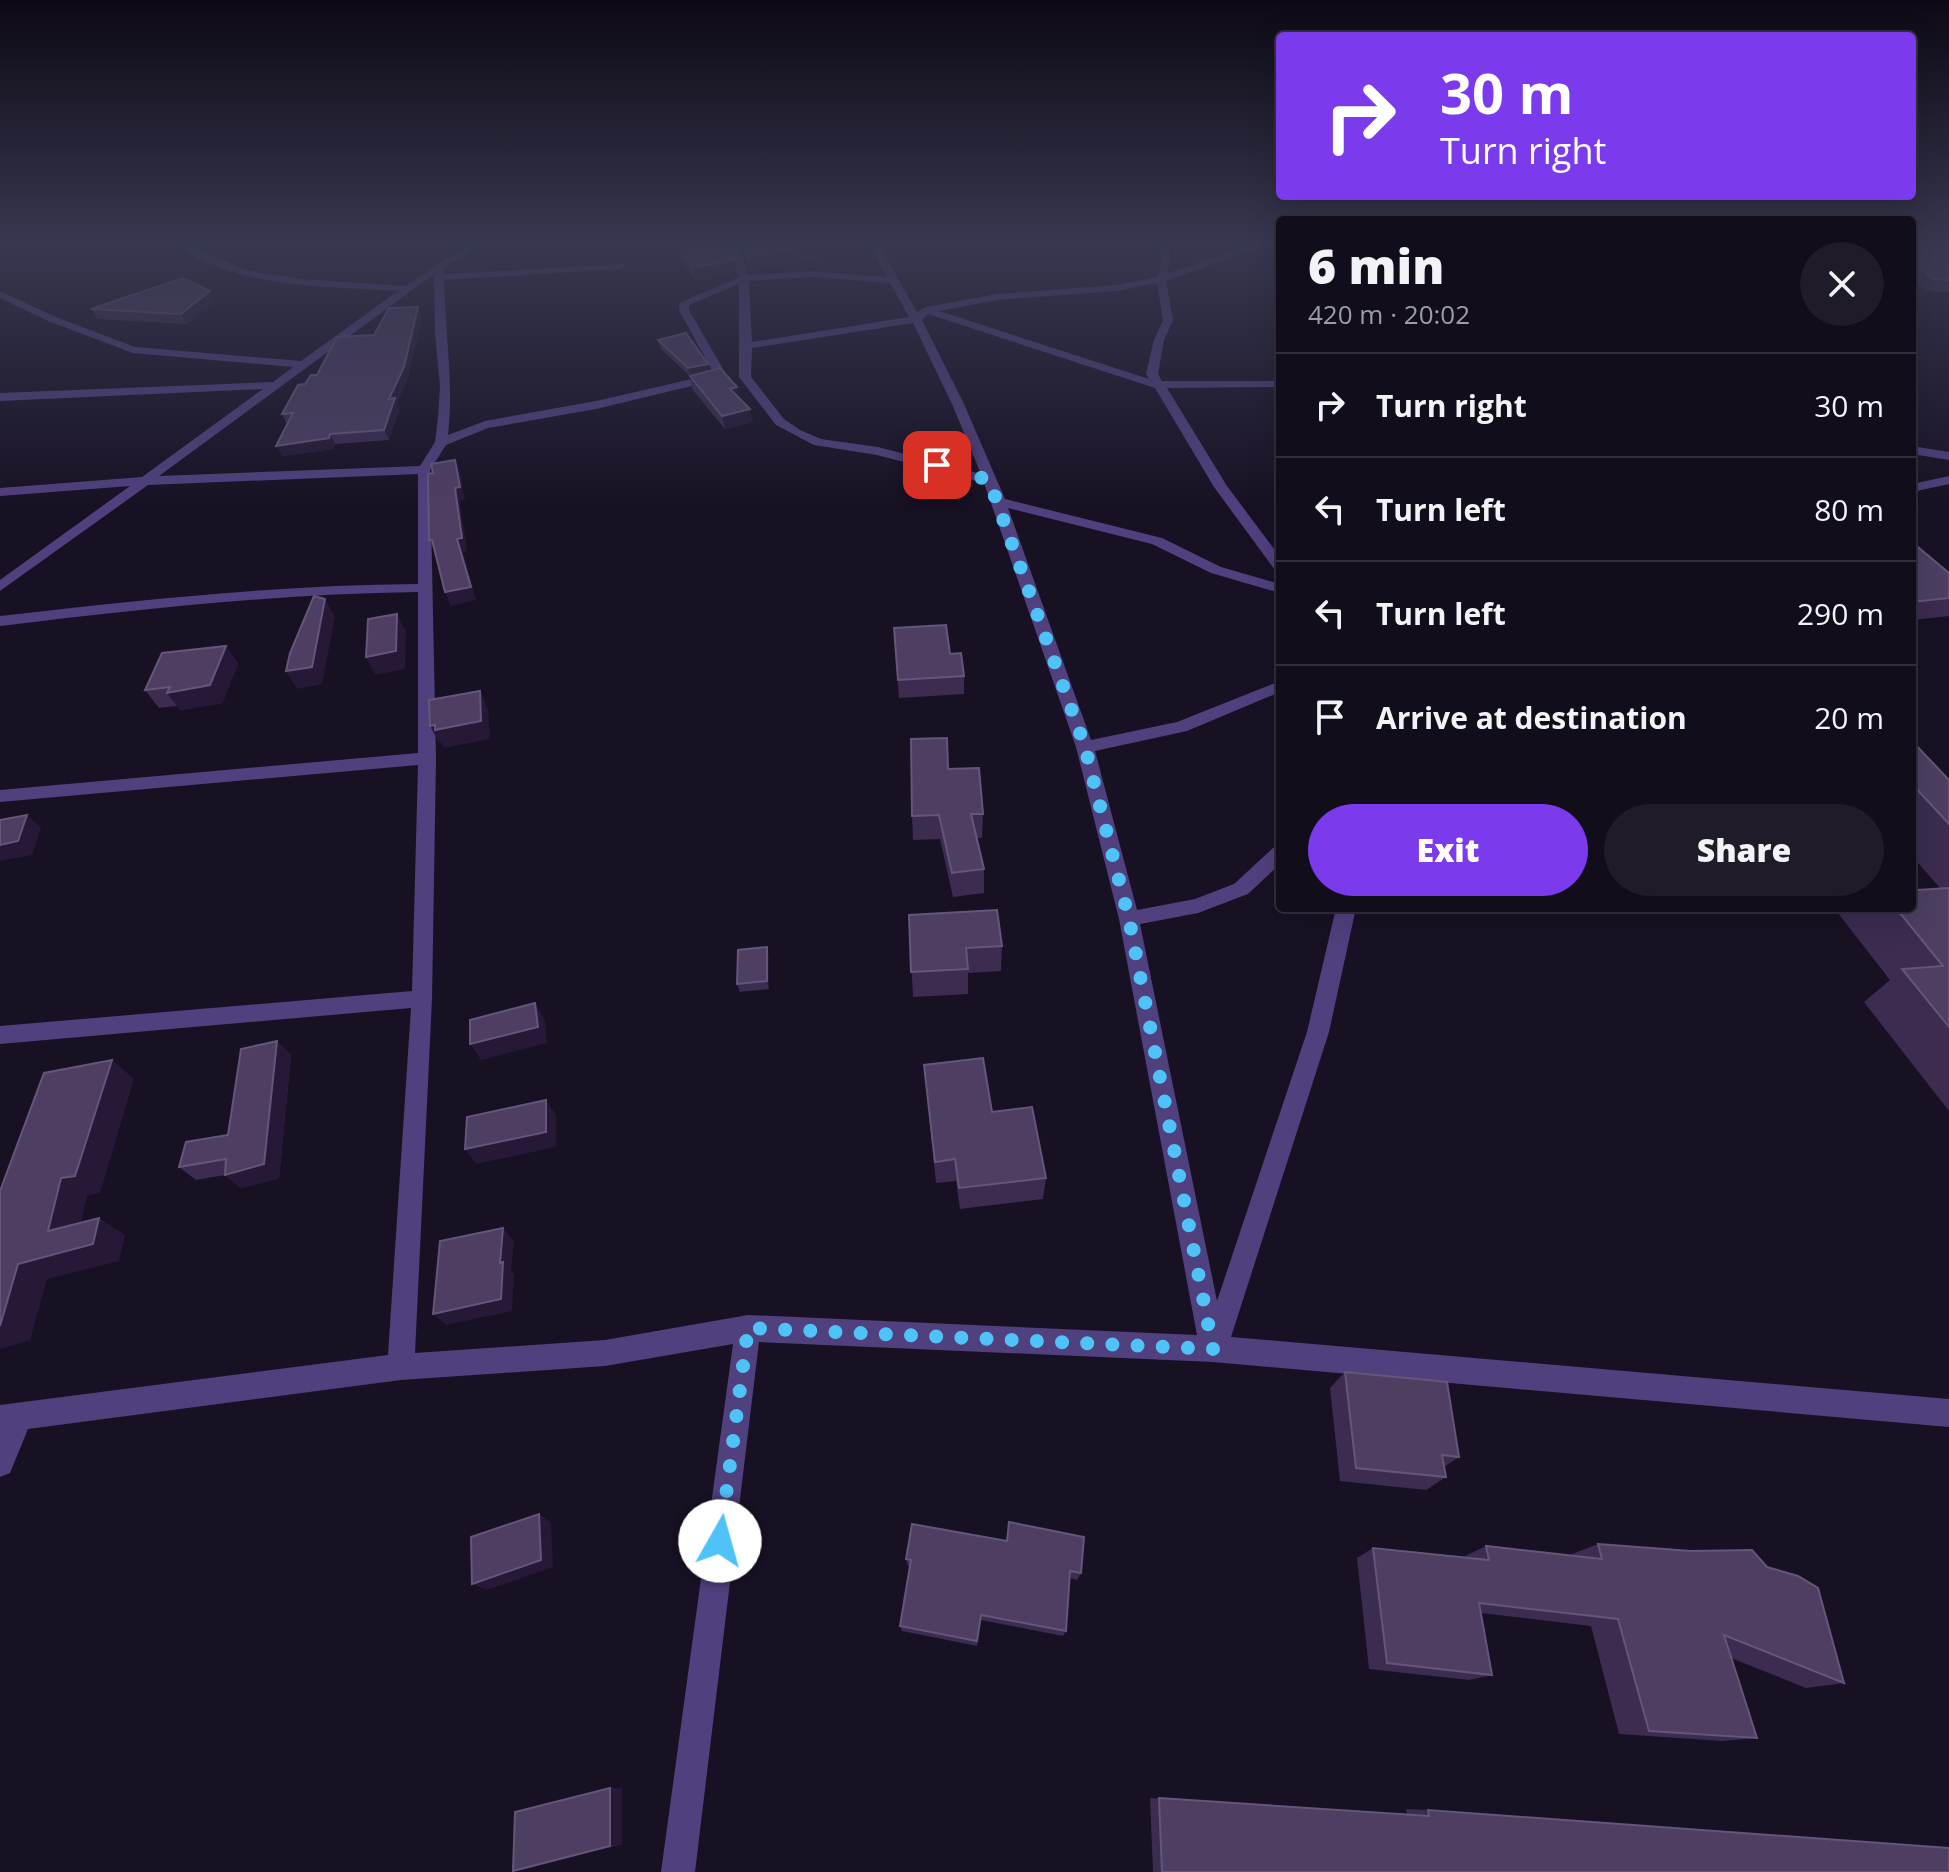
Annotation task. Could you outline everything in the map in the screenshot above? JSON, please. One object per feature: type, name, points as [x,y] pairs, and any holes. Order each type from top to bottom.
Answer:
[{"type":"street","points":[[87,332],[133,350],[304,365]]},
{"type":"street","points":[[0,587],[349,332]]},
{"type":"street","points":[[401,1367],[422,999],[427,758],[424,470],[441,442],[446,386],[440,332]]},
{"type":"street","points":[[697,332],[721,376]]},
{"type":"street","points":[[746,332],[745,377],[780,422],[796,433],[818,442],[878,451],[989,480]]},
{"type":"street","points":[[747,346],[818,332]]},
{"type":"street","points":[[928,332],[999,502],[1085,747],[1129,919],[1213,1349]]},
{"type":"street","points":[[979,332],[1156,385],[1276,384]]},
{"type":"street","points":[[1162,332],[1152,374],[1156,385],[1221,487],[1276,562]]},
{"type":"street","points":[[441,442],[485,425],[596,405],[721,376],[745,377]]},
{"type":"street","points":[[0,397],[276,385]]},
{"type":"street","points":[[1916,451],[1949,456]]},
{"type":"street","points":[[0,492],[144,481],[424,470]]},
{"type":"street","points":[[1923,473],[1942,481]]},
{"type":"street","points":[[1916,487],[1942,481]]},
{"type":"street","points":[[999,502],[1157,541],[1216,570],[1276,588]]},
{"type":"street","points":[[0,621],[173,600],[298,590],[425,588]]},
{"type":"street","points":[[1085,747],[1181,727],[1276,688]]},
{"type":"street","points":[[0,796],[427,758]]},
{"type":"street","points":[[1129,919],[1198,906],[1241,889],[1276,857]]},
{"type":"street","points":[[1213,1349],[1318,1032],[1345,912]]},
{"type":"street","points":[[0,1035],[422,999]]},
{"type":"street","points":[[678,1872],[748,1328]]},
{"type":"street","points":[[0,1463],[10,1418],[401,1367],[605,1353],[748,1328],[1213,1349],[1949,1413]]},
{"type":"building","points":[[375,332],[412,332],[404,367],[389,399],[395,398],[384,430],[330,434],[329,438],[276,446],[293,413],[282,414],[298,385],[305,384],[311,375],[317,375],[337,337],[374,335]]},
{"type":"building","points":[[686,333],[708,364],[688,368],[658,340]]},
{"type":"building","points":[[720,368],[737,387],[730,389],[750,409],[722,416],[690,376]]},
{"type":"building","points":[[455,460],[460,487],[455,488],[462,538],[457,539],[471,587],[445,592],[432,540],[429,540],[428,474],[433,473],[431,464]]},
{"type":"building","points":[[1916,545],[1949,573],[1949,598],[1916,602]]},
{"type":"building","points":[[314,596],[325,599],[312,667],[286,671],[290,653]]},
{"type":"building","points":[[397,614],[396,651],[366,657],[368,619]]},
{"type":"building","points":[[946,625],[950,654],[961,653],[964,676],[898,680],[894,628]]},
{"type":"building","points":[[226,646],[210,685],[167,693],[170,687],[145,690],[162,653]]},
{"type":"building","points":[[480,691],[481,721],[435,730],[435,725],[430,726],[429,700]]},
{"type":"building","points":[[947,738],[948,769],[979,768],[983,814],[971,814],[984,869],[952,873],[939,815],[912,816],[911,739]]},
{"type":"building","points":[[1916,745],[1949,780],[1949,824],[1916,788]]},
{"type":"building","points":[[27,815],[18,841],[0,845],[0,820]]},
{"type":"building","points":[[1949,888],[1949,1027],[1902,969],[1943,966],[1899,912],[1916,912],[1916,889]]},
{"type":"building","points":[[997,910],[1002,946],[966,948],[968,969],[911,972],[909,915]]},
{"type":"building","points":[[767,947],[767,981],[737,984],[738,950]]},
{"type":"building","points":[[535,1003],[538,1027],[470,1044],[470,1020]]},
{"type":"building","points":[[277,1041],[264,1164],[225,1175],[226,1159],[179,1167],[186,1142],[228,1135],[241,1049]]},
{"type":"building","points":[[983,1058],[992,1112],[1032,1107],[1046,1178],[959,1188],[955,1159],[935,1162],[924,1065]]},
{"type":"building","points":[[112,1060],[75,1176],[61,1178],[48,1231],[99,1218],[93,1244],[18,1264],[0,1326],[0,1191],[44,1073]]},
{"type":"building","points":[[546,1100],[546,1132],[465,1149],[467,1117]]},
{"type":"building","points":[[503,1228],[501,1299],[433,1314],[440,1241]]},
{"type":"building","points":[[1345,1372],[1447,1382],[1459,1457],[1442,1455],[1446,1477],[1356,1468]]},
{"type":"building","points":[[539,1514],[541,1560],[472,1584],[471,1537]]},
{"type":"building","points":[[1009,1522],[1084,1537],[1081,1573],[1070,1571],[1066,1631],[981,1615],[977,1641],[900,1626],[911,1560],[906,1559],[912,1524],[1007,1541]]},
{"type":"building","points":[[1598,1544],[1691,1551],[1752,1550],[1767,1567],[1798,1576],[1818,1588],[1844,1683],[1724,1635],[1757,1738],[1649,1731],[1618,1619],[1479,1603],[1492,1675],[1387,1663],[1373,1548],[1489,1560],[1486,1546],[1602,1559]]},
{"type":"building","points":[[610,1788],[610,1846],[513,1871],[515,1812]]},
{"type":"building","points":[[1159,1798],[1429,1816],[1428,1810],[1949,1848],[1949,1872],[1162,1872]]},
{"type":"route","points":[[720,1541],[748,1328],[1213,1349],[1129,919],[1085,747],[989,480],[937,465]]}]
